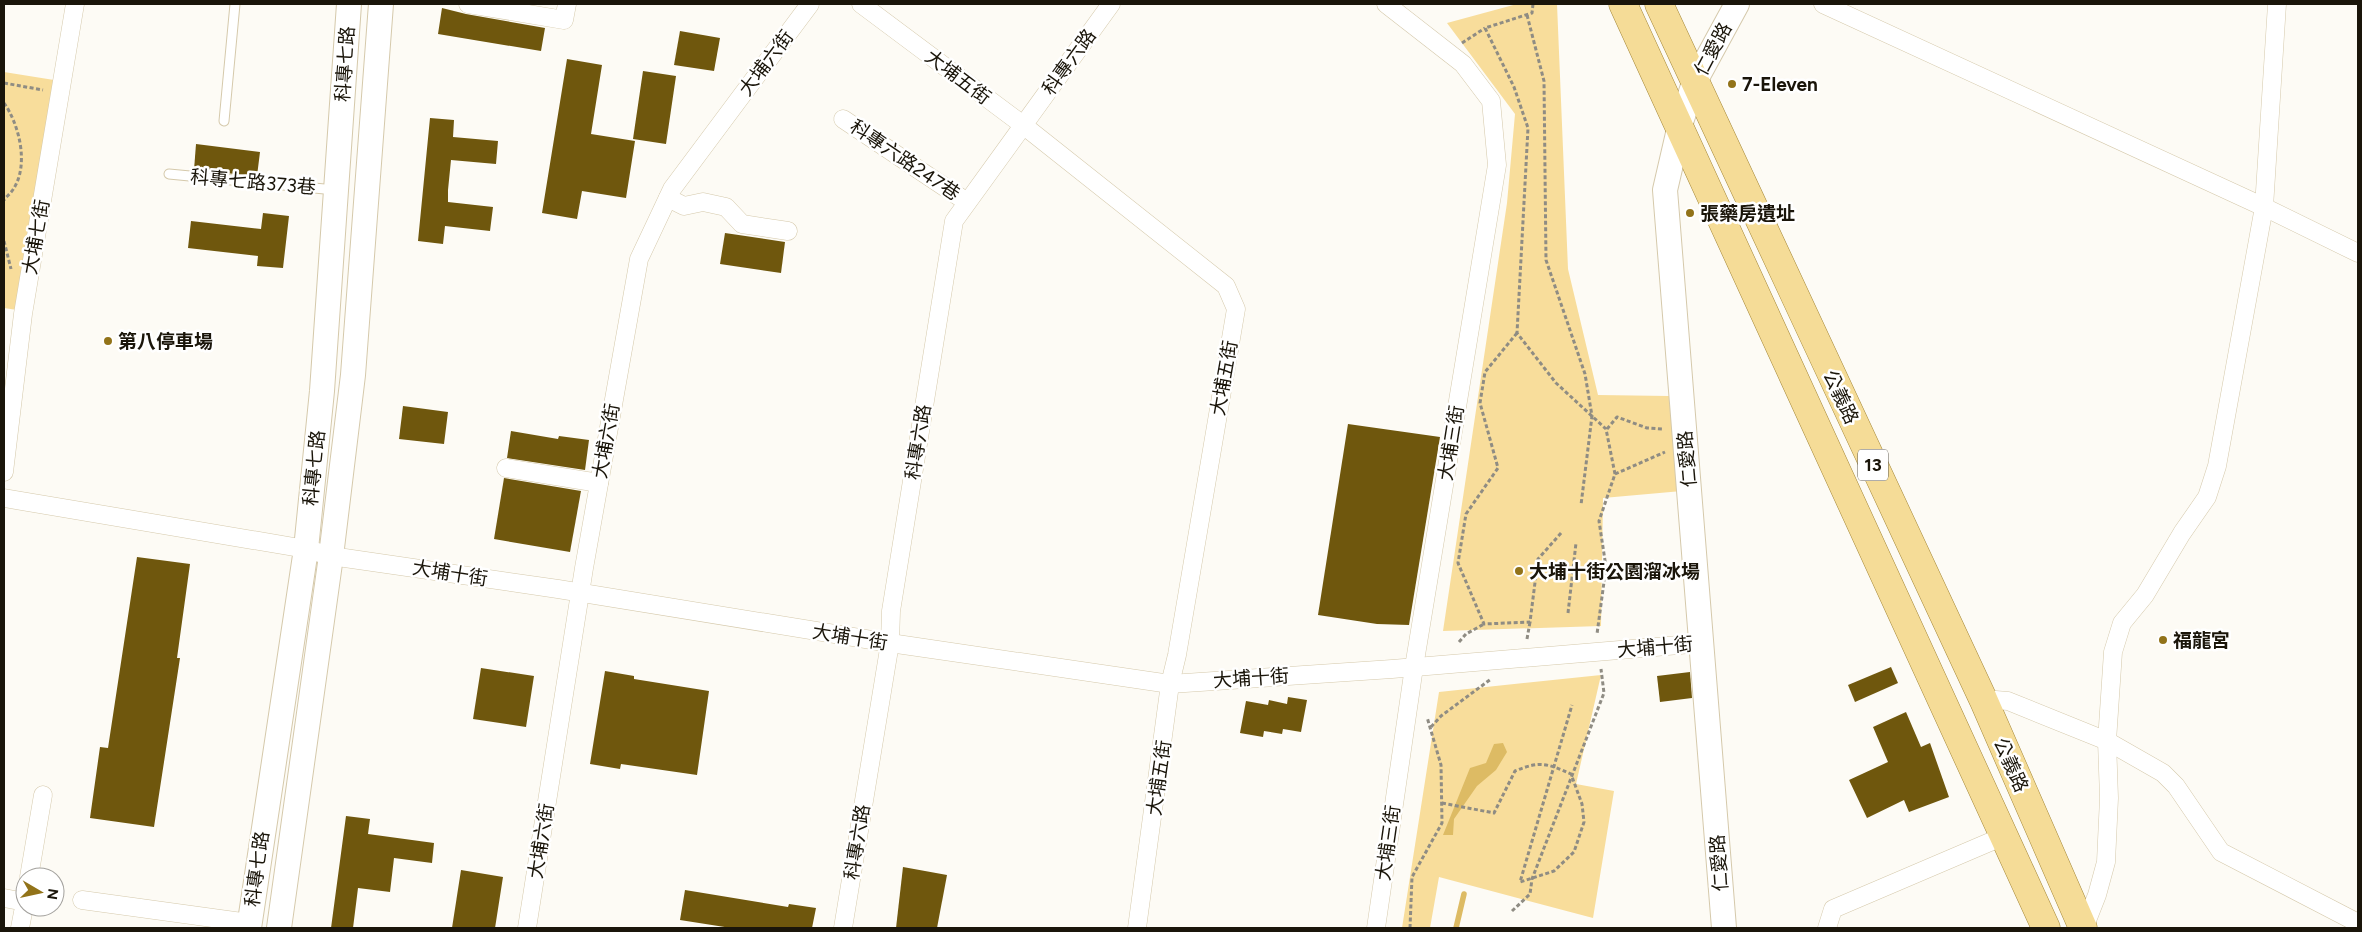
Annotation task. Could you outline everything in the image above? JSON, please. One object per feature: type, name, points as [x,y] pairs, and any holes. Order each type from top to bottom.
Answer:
[{"type":"main road","name":"公義路","points":[[1623,4],[2046,928]]},
{"type":"main road","name":"公義路","points":[[1659,4],[1694,83],[1983,699],[2084,928]]},
{"type":"street","name":"大埔七街","points":[[4,472],[23,314],[74,4]]},
{"type":"street","name":"科專七路","points":[[249,926],[306,549],[322,390],[349,4]]},
{"type":"street","name":"科專七路","points":[[279,928],[331,556],[353,375],[381,4]]},
{"type":"street","points":[[468,4],[564,20],[567,4]]},
{"type":"street","name":"大埔六街","points":[[527,928],[580,593],[639,259],[672,189],[810,4]]},
{"type":"street","name":"大埔五街","points":[[861,4],[1022,125],[1226,286],[1236,309],[1177,655],[1170,684],[1137,928]]},
{"type":"street","name":"大埔三街","points":[[1376,928],[1414,667],[1497,165],[1491,100],[1463,64],[1386,4]]},
{"type":"street","name":"仁愛路","points":[[1724,928],[1703,643],[1665,190],[1680,125],[1694,83],[1737,4]]},
{"type":"street","points":[[1823,4],[2264,207],[2358,254]]},
{"type":"street","points":[[2084,928],[2097,895],[2106,862],[2109,798],[2107,741],[2113,652],[2122,624],[2145,595],[2182,533],[2207,497],[2217,466],[2264,207],[2277,4]]},
{"type":"street","name":"科專六路","points":[[843,928],[890,643],[891,611],[954,220],[1105,6]]},
{"type":"street","name":"科專六路247巷","points":[[843,119],[967,202]]},
{"type":"street","points":[[668,198],[684,206],[703,202],[726,208],[742,224],[788,231]]},
{"type":"street","points":[[506,468],[599,483]]},
{"type":"street","name":"大埔十街","points":[[4,498],[306,549],[331,556],[580,593],[890,643],[1170,684],[1414,667],[1703,643]]},
{"type":"street","points":[[1983,699],[2008,701],[2107,741],[2163,774],[2176,786],[2221,852],[2358,923]]},
{"type":"street","points":[[31,867],[44,795]]},
{"type":"street","points":[[1827,928],[1833,909],[2004,836]]},
{"type":"street","points":[[82,900],[249,926]]},
{"type":"lane","points":[[224,121],[235,4]]},
{"type":"lane","name":"科專七路373巷","points":[[170,174],[336,190]]},
{"type":"path","points":[[1450,53],[1460,44],[1485,28],[1532,13],[1533,4]]},
{"type":"path","points":[[1527,15],[1544,81],[1546,260],[1585,374],[1592,416],[1581,505]]},
{"type":"path","points":[[1484,624],[1458,563],[1466,514],[1498,468],[1480,403],[1485,372],[1517,333],[1528,128],[1514,87],[1485,28]]},
{"type":"path","points":[[4,83],[46,90]]},
{"type":"path","points":[[4,103],[20,134],[21,163],[15,188],[4,200]]},
{"type":"path","points":[[1517,333],[1556,383],[1606,429],[1615,474],[1599,521],[1606,567],[1597,635]]},
{"type":"path","points":[[1606,429],[1617,417],[1647,428],[1665,429]]},
{"type":"path","points":[[1615,474],[1667,451]]},
{"type":"path","points":[[1527,639],[1538,559],[1562,532]]},
{"type":"path","points":[[1568,613],[1576,543]]},
{"type":"path","points":[[1459,642],[1466,634],[1484,624],[1530,622]]},
{"type":"path","points":[[1512,912],[1530,894],[1532,880],[1571,774],[1604,693],[1600,666]]},
{"type":"path","points":[[1431,727],[1441,716],[1495,675]]},
{"type":"path","points":[[1442,803],[1494,813],[1514,772],[1535,763],[1554,766],[1571,774],[1582,804],[1584,822],[1574,852],[1554,871],[1532,880],[1520,882],[1554,766],[1572,705]]},
{"type":"path","points":[[1410,928],[1412,877],[1442,823],[1442,765],[1428,717]]},
{"type":"shaded area","points":[[1517,4],[1557,4],[1568,269],[1598,395],[1669,396],[1682,491],[1603,498],[1601,626],[1443,631],[1507,203],[1515,114],[1447,23]]},
{"type":"shaded area","points":[[4,72],[54,80],[17,310],[4,308]]},
{"type":"shaded area","points":[[1601,675],[1576,784],[1614,791],[1593,918],[1439,877],[1430,928],[1402,928],[1439,692]]},
{"type":"shaded area","points":[[1503,743],[1507,752],[1496,770],[1477,786],[1454,819],[1453,835],[1443,835],[1470,768],[1486,763],[1494,744]]},
{"type":"building","points":[[442,8],[545,28],[541,51],[438,34]]},
{"type":"building","points":[[680,31],[720,38],[714,71],[674,65]]},
{"type":"building","points":[[567,59],[602,65],[591,134],[635,141],[626,198],[582,191],[577,219],[542,213]]},
{"type":"building","points":[[643,71],[676,76],[666,144],[633,139]]},
{"type":"building","points":[[430,118],[454,120],[453,137],[498,141],[496,164],[451,160],[448,190],[448,202],[493,207],[490,231],[445,226],[443,244],[418,241]]},
{"type":"building","points":[[196,144],[260,152],[257,176],[194,170]]},
{"type":"building","points":[[263,213],[289,216],[283,268],[257,266],[258,256],[188,248],[191,221],[261,229]]},
{"type":"building","points":[[725,233],[785,242],[781,273],[720,264]]},
{"type":"building","points":[[403,406],[448,412],[444,444],[399,439]]},
{"type":"building","points":[[1348,424],[1440,437],[1409,625],[1377,624],[1318,615]]},
{"type":"building","points":[[511,431],[558,439],[559,436],[589,440],[585,470],[507,458]]},
{"type":"building","points":[[504,478],[581,491],[570,552],[494,539]]},
{"type":"building","points":[[137,557],[190,564],[177,658],[180,658],[154,827],[90,818],[100,747],[108,748]]},
{"type":"building","points":[[1891,667],[1898,683],[1855,702],[1848,685]]},
{"type":"building","points":[[481,668],[534,676],[526,727],[473,719]]},
{"type":"building","points":[[605,671],[634,676],[634,679],[709,691],[697,775],[621,764],[620,769],[590,764]]},
{"type":"building","points":[[1690,672],[1692,698],[1660,702],[1657,676]]},
{"type":"building","points":[[1288,697],[1307,700],[1301,732],[1283,729],[1282,734],[1264,731],[1263,737],[1240,733],[1246,701],[1268,705],[1269,700],[1287,704]]},
{"type":"building","points":[[1906,712],[1921,747],[1930,743],[1949,797],[1909,812],[1904,800],[1867,818],[1849,780],[1888,762],[1873,727]]},
{"type":"building","points":[[346,816],[370,819],[368,834],[434,843],[432,863],[394,858],[390,892],[358,888],[353,928],[331,928]]},
{"type":"building","points":[[903,867],[947,875],[937,928],[896,928]]},
{"type":"building","points":[[461,870],[503,877],[495,928],[452,928]]},
{"type":"building","points":[[685,890],[788,907],[789,904],[816,908],[812,928],[731,928],[680,920]]},
{"type":"waterway","points":[[1456,928],[1464,894]]},
{"type":"place","name":"7-Eleven","points":[[1732,84]]},
{"type":"place","name":"張藥房遺址","points":[[1690,213]]},
{"type":"place","name":"第八停車場","points":[[108,341]]},
{"type":"place","name":"大埔十街公園溜冰場","points":[[1519,571]]},
{"type":"place","name":"福龍宮","points":[[2163,640]]}]
